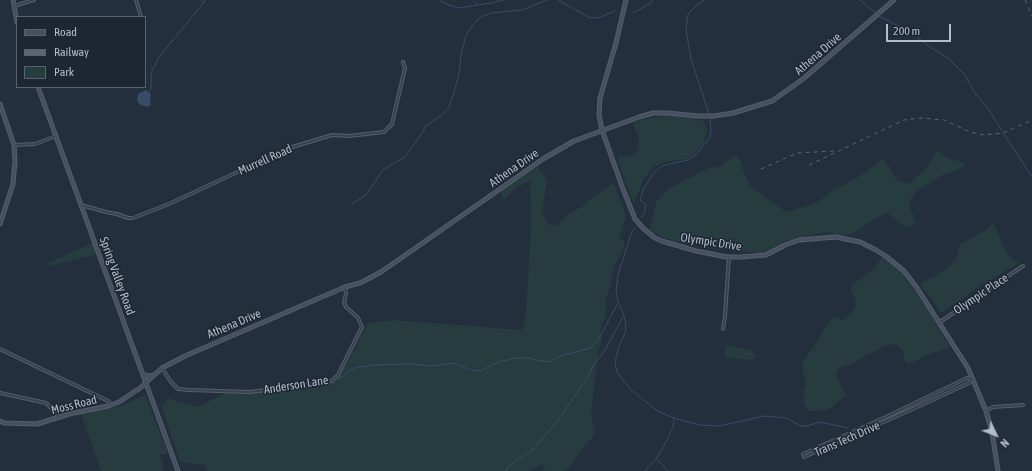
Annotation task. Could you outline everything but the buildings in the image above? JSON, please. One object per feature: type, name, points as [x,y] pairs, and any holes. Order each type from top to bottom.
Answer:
[{"type":"street","points":[[13,0],[16,17]]},
{"type":"street","points":[[14,6],[34,0]]},
{"type":"street","points":[[136,0],[141,16]]},
{"type":"street","name":"Olympic Drive","points":[[626,0],[616,43],[600,98],[599,114],[602,130],[635,219],[655,238],[696,251],[729,257],[766,255],[792,242],[812,238],[836,237],[856,241],[880,252],[904,271],[940,322],[963,359],[986,411],[992,432],[998,471]]},
{"type":"street","name":"Athena Drive","points":[[146,383],[162,368],[203,347],[345,287],[360,283],[387,268],[552,153],[574,141],[653,113],[667,112],[698,116],[714,116],[733,113],[772,101],[803,79],[894,0]]},
{"type":"street","name":"Murrell Road","points":[[81,205],[128,218],[133,218],[169,204],[289,148],[332,135],[349,136],[384,132],[392,124],[405,68],[403,62]]},
{"type":"street","name":"Spring Valley Road","points":[[38,88],[178,471]]},
{"type":"street","points":[[0,104],[14,146],[15,161],[11,191],[0,224]]},
{"type":"street","points":[[14,146],[35,144],[56,136]]},
{"type":"street","points":[[723,329],[729,257]]},
{"type":"street","name":"Olympic Place","points":[[940,322],[1023,266]]},
{"type":"street","name":"Anderson Lane","points":[[162,368],[171,382],[178,388],[189,390],[249,392],[332,381],[338,375],[362,327],[358,318],[346,307],[344,302],[346,294],[345,287]]},
{"type":"street","points":[[0,349],[108,401],[112,405]]},
{"type":"street","points":[[143,374],[149,376],[156,374]]},
{"type":"street","name":"Trans Tech Drive","points":[[967,378],[972,379],[969,383],[888,421],[833,446],[804,457],[803,456],[803,454],[886,417],[967,378]]},
{"type":"street","name":"Moss Road","points":[[0,421],[4,423],[37,424],[58,417],[112,405],[119,402],[146,383]]},
{"type":"street","points":[[140,388],[149,392]]},
{"type":"street","points":[[0,393],[46,403],[58,417]]},
{"type":"street","points":[[986,411],[993,407],[1023,405]]},
{"type":"street","points":[[886,417],[888,421]]},
{"type":"street","points":[[859,429],[860,433]]},
{"type":"street","points":[[831,441],[833,446]]},
{"type":"green space","points":[[661,116],[693,118],[703,121],[707,130],[702,146],[693,156],[687,159],[666,162],[653,167],[644,178],[634,203],[625,182],[618,160],[619,156],[628,157],[634,154],[638,149],[638,136],[633,123],[636,121]]},
{"type":"green space","points":[[937,150],[948,158],[964,163],[965,166],[941,176],[917,191],[911,199],[909,205],[915,224],[906,228],[886,213],[849,235],[843,236],[828,232],[796,238],[783,242],[763,253],[723,250],[687,244],[664,238],[650,230],[656,202],[668,189],[709,168],[719,167],[736,155],[740,160],[750,186],[786,212],[816,203],[834,190],[860,176],[882,159],[885,161],[897,180],[908,184],[924,171]]},
{"type":"green space","points":[[537,167],[547,179],[542,212],[549,225],[556,226],[570,212],[582,207],[590,199],[614,183],[626,216],[619,239],[623,239],[625,246],[614,267],[610,287],[606,297],[606,313],[600,331],[602,340],[599,349],[591,417],[595,433],[569,468],[564,471],[542,471],[545,467],[542,464],[528,471],[206,471],[207,465],[180,462],[161,405],[169,399],[198,407],[227,392],[257,392],[315,386],[336,381],[355,350],[368,323],[394,320],[522,330],[526,314],[531,225],[530,181],[518,186],[503,200],[500,190]]},
{"type":"green space","points":[[991,224],[994,225],[1007,253],[1011,258],[1019,263],[980,286],[943,312],[940,312],[929,295],[920,285],[922,282],[935,276],[952,264],[958,255],[959,245],[987,229]]},
{"type":"green space","points":[[93,243],[97,254],[50,266],[48,263]]},
{"type":"green space","points":[[883,255],[903,273],[906,280],[920,297],[950,347],[909,364],[905,362],[902,349],[896,345],[892,344],[881,348],[849,365],[839,368],[836,371],[838,380],[846,396],[827,410],[809,411],[803,399],[806,382],[802,363],[833,317],[843,320],[853,311],[857,304],[851,288],[852,285],[870,272],[877,265]]},
{"type":"green space","points":[[728,345],[753,351],[756,355],[750,360],[725,357],[726,346]]},
{"type":"green space","points":[[145,395],[168,453],[160,455],[164,471],[101,471],[81,414],[123,405]]},
{"type":"water","points":[[146,90],[151,94],[151,105],[147,107],[139,104],[137,99],[138,94]]},
{"type":"waterway","points":[[149,92],[151,89],[151,73],[159,57],[206,0]]},
{"type":"waterway","points":[[439,0],[459,8],[503,0]]},
{"type":"waterway","points":[[473,0],[477,4]]},
{"type":"waterway","points":[[352,204],[366,195],[383,170],[406,156],[427,125],[442,115],[449,107],[459,74],[461,55],[466,35],[477,20],[492,13],[522,10],[547,0]]},
{"type":"waterway","points":[[558,0],[588,17],[601,17],[615,11]]},
{"type":"waterway","points":[[633,13],[651,3],[652,0]]},
{"type":"waterway","points":[[704,0],[688,14],[686,30],[691,59],[709,114]]},
{"type":"waterway","points":[[860,0],[877,14]]},
{"type":"waterway","points":[[879,16],[914,34],[927,45],[949,59],[965,75],[974,92],[987,107],[1003,132]]},
{"type":"waterway","points":[[641,218],[644,214],[646,205],[640,200],[644,188],[653,174],[660,167],[688,160],[696,155],[710,137],[710,118]]},
{"type":"waterway","points":[[1004,134],[1032,177]]},
{"type":"waterway","points":[[636,227],[632,231],[618,275],[616,291],[626,325],[625,333],[619,346],[615,362],[617,372],[631,390],[659,412],[700,425],[720,426],[764,416],[787,418],[801,426],[807,426],[820,422],[848,428]]},
{"type":"waterway","points":[[338,380],[354,368],[373,365],[410,364],[431,366],[454,363],[471,370],[480,371],[498,362],[516,358],[528,358],[549,362],[560,356],[592,347],[598,340],[618,303]]},
{"type":"waterway","points":[[505,471],[519,458],[531,452],[556,423],[605,350],[623,317]]},
{"type":"waterway","points":[[645,471],[656,459],[663,448],[673,427],[674,419]]},
{"type":"waterway","points":[[657,459],[668,471]]},
{"type":"railway","points":[[1025,0],[1032,16]]},
{"type":"railway","points":[[809,165],[904,120],[921,118],[944,120],[970,132],[984,135],[1003,133],[1032,120]]},
{"type":"railway","points":[[761,169],[797,153],[834,151]]}]
